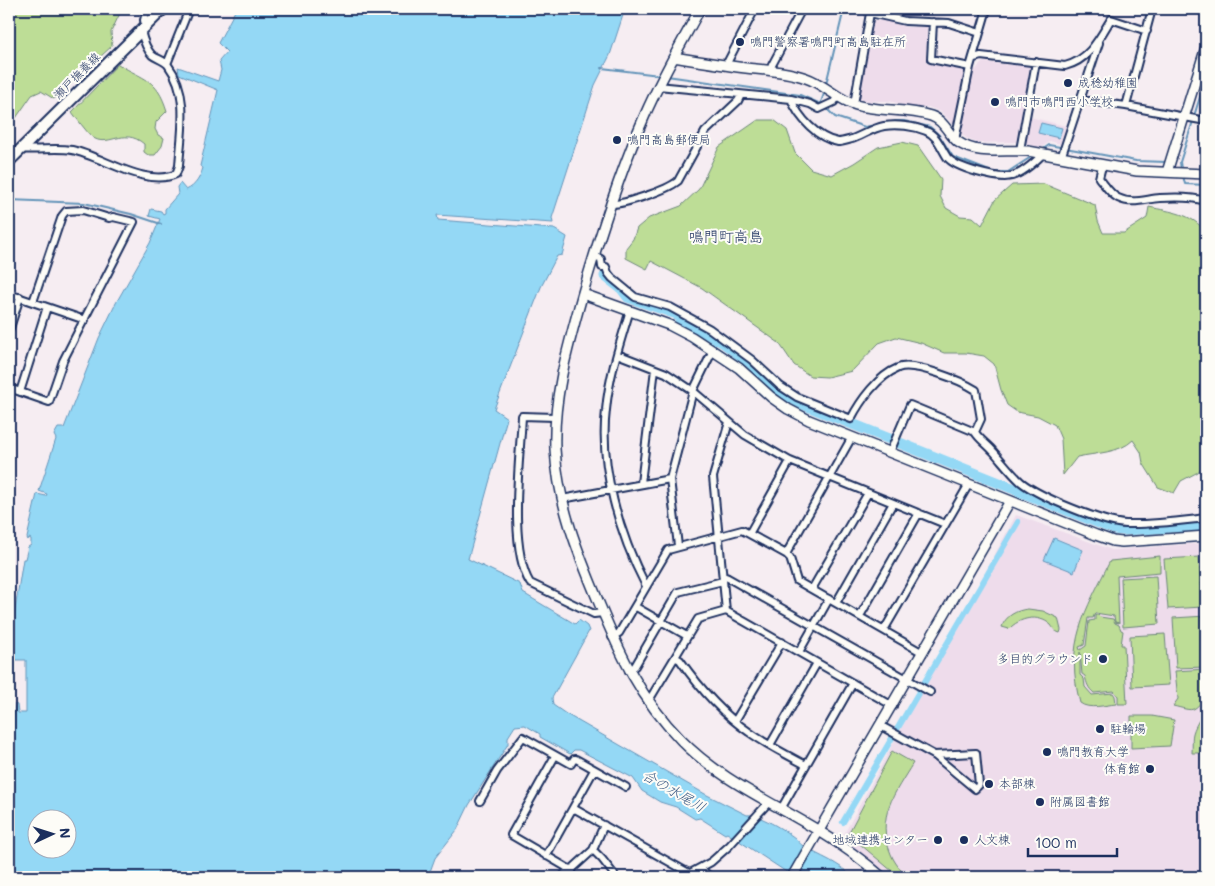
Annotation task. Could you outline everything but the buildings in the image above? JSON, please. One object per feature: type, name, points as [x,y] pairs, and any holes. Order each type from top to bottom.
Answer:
[{"type":"main road","name":"瀬戸撫養線","points":[[10,158],[163,9]]},
{"type":"street","points":[[21,149],[71,150],[134,174],[169,177],[176,174],[182,109],[181,91],[167,64],[152,55],[143,41],[144,20],[147,9]]},
{"type":"street","points":[[167,64],[189,9]]},
{"type":"street","points":[[700,9],[659,85],[628,156],[610,204],[564,361],[555,417],[555,449],[562,499],[570,530],[612,637],[629,671],[648,702],[701,758],[732,781],[820,831],[851,851],[882,877]]},
{"type":"street","points":[[726,65],[755,9]]},
{"type":"street","points":[[770,71],[802,9]]},
{"type":"street","points":[[956,140],[970,66],[974,58],[987,9]]},
{"type":"street","points":[[1126,106],[1152,9]]},
{"type":"street","points":[[854,104],[870,13],[886,12],[906,21],[949,23],[980,33]]},
{"type":"street","points":[[974,58],[981,56],[1065,66],[1087,55],[1094,48],[1111,19],[1147,31]]},
{"type":"street","points":[[933,22],[931,59],[970,66]]},
{"type":"street","points":[[1061,158],[1102,34]]},
{"type":"street","points":[[1167,172],[1206,47]]},
{"type":"street","points":[[674,57],[792,74],[822,86],[854,104],[874,109],[912,111],[934,116],[956,140],[964,146],[976,150],[1020,150],[1137,171],[1206,174]]},
{"type":"street","points":[[1020,150],[1036,62]]},
{"type":"street","points":[[659,85],[741,96],[751,94],[791,99],[822,109],[834,102],[835,93]]},
{"type":"street","points":[[610,204],[620,204],[671,187],[678,181],[705,132],[741,96]]},
{"type":"street","points":[[791,99],[805,121],[823,137],[839,142],[854,138],[877,127],[896,125],[926,131],[932,134],[952,162],[992,176],[1008,177],[1015,175],[1043,154]]},
{"type":"street","points":[[1081,100],[1126,106],[1206,121]]},
{"type":"street","points":[[1102,166],[1100,178],[1117,198],[1136,202],[1161,198],[1200,199],[1206,201]]},
{"type":"street","points":[[9,388],[49,402],[63,361],[134,222],[113,217],[108,218],[83,210],[66,211],[62,216],[33,302]]},
{"type":"street","points":[[594,256],[601,259],[602,267],[606,267],[612,278],[635,296],[670,307],[710,329],[752,360],[780,386],[797,397],[851,419],[860,402],[886,376],[902,366],[913,368],[950,377],[976,390],[981,419],[975,432]]},
{"type":"street","points":[[9,294],[85,320]]},
{"type":"street","points":[[583,294],[669,325],[692,337],[739,368],[771,397],[809,420],[852,437],[891,448],[1010,501],[1122,542],[1206,536]]},
{"type":"street","points":[[9,331],[20,297]]},
{"type":"street","points":[[20,392],[47,307]]},
{"type":"street","points":[[630,310],[617,354],[606,410],[604,438],[611,489],[625,536],[646,586]]},
{"type":"street","points":[[678,546],[670,479],[693,391],[713,350]]},
{"type":"street","points":[[617,354],[666,373],[693,391],[746,435],[790,461],[945,524]]},
{"type":"street","points":[[641,483],[655,369]]},
{"type":"street","points":[[891,448],[910,405],[975,432],[1022,482],[1059,503],[1111,522],[1126,524],[1206,518]]},
{"type":"street","points":[[555,417],[522,416],[517,520],[522,562],[530,584],[594,614],[603,613]]},
{"type":"street","points":[[726,611],[713,477],[729,422]]},
{"type":"street","points":[[786,554],[852,437]]},
{"type":"street","points":[[749,534],[790,461]]},
{"type":"street","points":[[562,499],[670,479]]},
{"type":"street","points":[[884,630],[969,484]]},
{"type":"street","points":[[812,589],[868,493]]},
{"type":"street","points":[[792,877],[893,706],[911,682],[923,653],[1010,501]]},
{"type":"street","points":[[836,603],[893,503]]},
{"type":"street","points":[[860,616],[919,513]]},
{"type":"street","points":[[612,637],[619,632],[636,606],[668,550],[742,530],[786,554],[790,558],[797,581],[923,653]]},
{"type":"street","points":[[629,671],[635,666],[678,592],[728,578],[928,691]]},
{"type":"street","points":[[799,652],[829,599]]},
{"type":"street","points":[[636,606],[687,636]]},
{"type":"street","points":[[648,702],[698,619],[726,611],[893,706]]},
{"type":"street","points":[[735,721],[782,642]]},
{"type":"street","points":[[676,657],[704,692],[749,733],[806,765]]},
{"type":"street","points":[[770,745],[817,663]]},
{"type":"street","points":[[780,809],[853,684]]},
{"type":"street","points":[[881,726],[934,755],[976,789],[979,785],[976,752],[934,755]]},
{"type":"street","points":[[480,801],[497,771],[523,736],[570,764],[576,759],[626,787]]},
{"type":"street","points":[[555,756],[511,835],[571,870]]},
{"type":"street","points":[[546,856],[594,770]]},
{"type":"street","points":[[573,808],[686,875],[701,869],[711,862],[734,841],[769,802]]},
{"type":"street","points":[[563,877],[593,850],[604,825]]},
{"type":"street","points":[[593,850],[616,877]]},
{"type":"street","points":[[701,869],[710,877]]},
{"type":"shaded area","points":[[874,20],[886,21],[907,27],[927,27],[926,63],[967,71],[956,127],[941,112],[928,107],[915,108],[889,101],[858,99]]},
{"type":"shaded area","name":"鳴門市鳴門西小学校","points":[[983,62],[1030,67],[1016,142],[977,143],[966,138],[960,132],[973,72]]},
{"type":"shaded area","points":[[1030,117],[1066,126],[1060,144],[1050,141],[1041,148],[1025,143]]},
{"type":"shaded area","name":"鳴門教育大学","points":[[1016,515],[1112,550],[1206,543],[1206,869],[1196,877],[892,877],[842,838]]},
{"type":"green space","points":[[9,9],[122,9],[111,32],[112,46],[54,99],[41,91],[32,95],[9,128]]},
{"type":"green space","points":[[118,64],[148,81],[159,92],[163,100],[167,111],[156,122],[155,129],[158,135],[164,138],[162,146],[155,155],[148,155],[144,152],[144,144],[129,137],[104,141],[92,137],[72,112]]},
{"type":"green space","points":[[758,120],[774,120],[787,130],[795,153],[811,169],[832,175],[878,147],[902,142],[918,146],[941,179],[940,196],[946,208],[960,216],[973,217],[982,225],[995,200],[1012,185],[1044,184],[1095,205],[1098,221],[1103,233],[1124,233],[1147,218],[1149,207],[1180,214],[1194,221],[1206,232],[1206,462],[1198,472],[1181,481],[1174,493],[1158,487],[1143,463],[1141,452],[1133,440],[1115,450],[1077,457],[1063,475],[1061,439],[1055,425],[1038,416],[1017,412],[1007,405],[994,364],[984,356],[966,353],[944,353],[921,343],[896,337],[879,343],[852,371],[827,377],[810,376],[794,365],[779,343],[702,288],[651,261],[647,269],[626,258],[626,248],[633,239],[637,228],[649,218],[681,206],[699,189],[719,147]]},
{"type":"green space","points":[[1160,556],[1160,572],[1117,576],[1119,623],[1115,622],[1114,616],[1095,613],[1093,618],[1088,618],[1084,645],[1079,647],[1080,650],[1086,646],[1089,621],[1095,620],[1095,615],[1113,619],[1115,623],[1119,625],[1123,631],[1121,645],[1124,645],[1127,704],[1118,704],[1118,696],[1114,691],[1094,693],[1092,691],[1088,686],[1085,676],[1082,674],[1080,652],[1080,675],[1084,679],[1085,687],[1092,695],[1113,693],[1116,704],[1088,706],[1080,703],[1074,663],[1076,645],[1085,613],[1110,561]]},
{"type":"green space","points":[[1199,557],[1203,607],[1168,609],[1164,559]]},
{"type":"green space","points":[[1156,576],[1159,624],[1123,627],[1121,578]]},
{"type":"green space","points":[[1028,609],[1043,611],[1058,618],[1060,633],[1055,631],[1046,621],[1035,618],[1018,622],[1009,629],[1002,627],[1012,614]]},
{"type":"green space","points":[[1206,616],[1206,667],[1176,668],[1173,618]]},
{"type":"green space","points":[[1165,634],[1169,685],[1132,687],[1130,636]]},
{"type":"green space","points":[[1206,669],[1206,697],[1195,708],[1189,710],[1173,706],[1178,699],[1175,671]]},
{"type":"green space","points":[[1131,716],[1152,716],[1174,720],[1170,746],[1131,748]]},
{"type":"green space","points":[[1199,720],[1206,723],[1206,749],[1202,753],[1192,753],[1193,733]]},
{"type":"green space","points":[[892,751],[913,763],[889,806],[885,828],[891,854],[906,877],[899,877],[848,834]]},
{"type":"green space","points":[[1206,763],[1206,811],[1201,800],[1200,790]]},
{"type":"water","name":"合の水尾川","points":[[236,9],[625,9],[610,55],[595,85],[552,218],[553,223],[437,215],[438,220],[554,229],[567,237],[562,255],[557,256],[541,287],[494,409],[507,418],[468,559],[520,584],[523,593],[575,624],[579,620],[587,626],[589,631],[552,698],[553,705],[705,794],[747,815],[752,815],[778,827],[795,838],[803,846],[841,867],[852,877],[794,877],[727,833],[725,834],[700,818],[695,819],[676,807],[660,802],[642,791],[633,778],[579,750],[574,750],[570,754],[540,737],[540,734],[525,725],[515,726],[508,737],[508,744],[469,805],[457,830],[435,858],[428,877],[9,877],[9,727],[14,715],[15,704],[17,705],[18,713],[26,713],[26,660],[14,660],[14,616],[23,559],[25,559],[28,547],[31,545],[31,539],[29,538],[28,540],[27,538],[37,494],[46,496],[47,494],[39,491],[56,439],[54,435],[58,428],[64,428],[99,338],[116,303],[150,243],[160,219],[149,216],[151,209],[161,211],[163,214],[165,213],[165,209],[178,194],[177,187],[180,183],[186,190],[197,181],[203,168],[200,166],[218,90],[179,74],[178,67],[218,81],[221,70],[219,61],[227,52],[218,43]]},
{"type":"water","points":[[1041,123],[1062,128],[1059,138],[1038,133]]},
{"type":"water","points":[[1054,538],[1083,550],[1074,572],[1044,560]]},
{"type":"waterway","points":[[826,84],[844,9]]},
{"type":"waterway","points":[[602,68],[659,75]]},
{"type":"waterway","points":[[667,76],[800,95],[823,105]]},
{"type":"waterway","points":[[1194,116],[1206,78]]},
{"type":"waterway","points":[[821,102],[825,91]]},
{"type":"waterway","points":[[826,108],[835,117],[865,127],[896,121],[930,127],[939,135],[953,157],[992,172],[1008,172],[1034,155]]},
{"type":"waterway","points":[[1181,169],[1180,162],[1193,121]]},
{"type":"waterway","points":[[1042,150],[1049,145],[1136,161],[1167,162]]},
{"type":"waterway","points":[[1183,176],[1185,184],[1206,185]]},
{"type":"waterway","points":[[9,200],[84,203],[131,214],[161,224]]},
{"type":"waterway","points":[[605,276],[622,289],[628,297],[677,314],[680,319],[724,343],[748,361],[778,389],[800,403],[1114,529],[1206,525]]},
{"type":"waterway","points":[[843,822],[1018,522]]},
{"type":"place","name":"鳴門警察署鳴門町高島駐在所","points":[[740,42]]},
{"type":"place","name":"成稔幼稚園","points":[[1068,83]]},
{"type":"place","name":"鳴門市鳴門西小学校","points":[[995,102]]},
{"type":"place","name":"鳴門高島郵便局","points":[[617,140]]},
{"type":"place","name":"多目的グラウンド","points":[[1103,659]]},
{"type":"place","name":"駐輪場","points":[[1100,729]]},
{"type":"place","name":"鳴門教育大学","points":[[1047,752]]},
{"type":"place","name":"体育館","points":[[1150,769]]},
{"type":"place","name":"本部棟","points":[[989,784]]},
{"type":"place","name":"附属図書館","points":[[1040,802]]},
{"type":"place","name":"地域連携センター","points":[[938,840]]},
{"type":"place","name":"人文棟","points":[[964,840]]},
{"type":"district","name":"鳴門町高島","points":[[726,237]]}]
